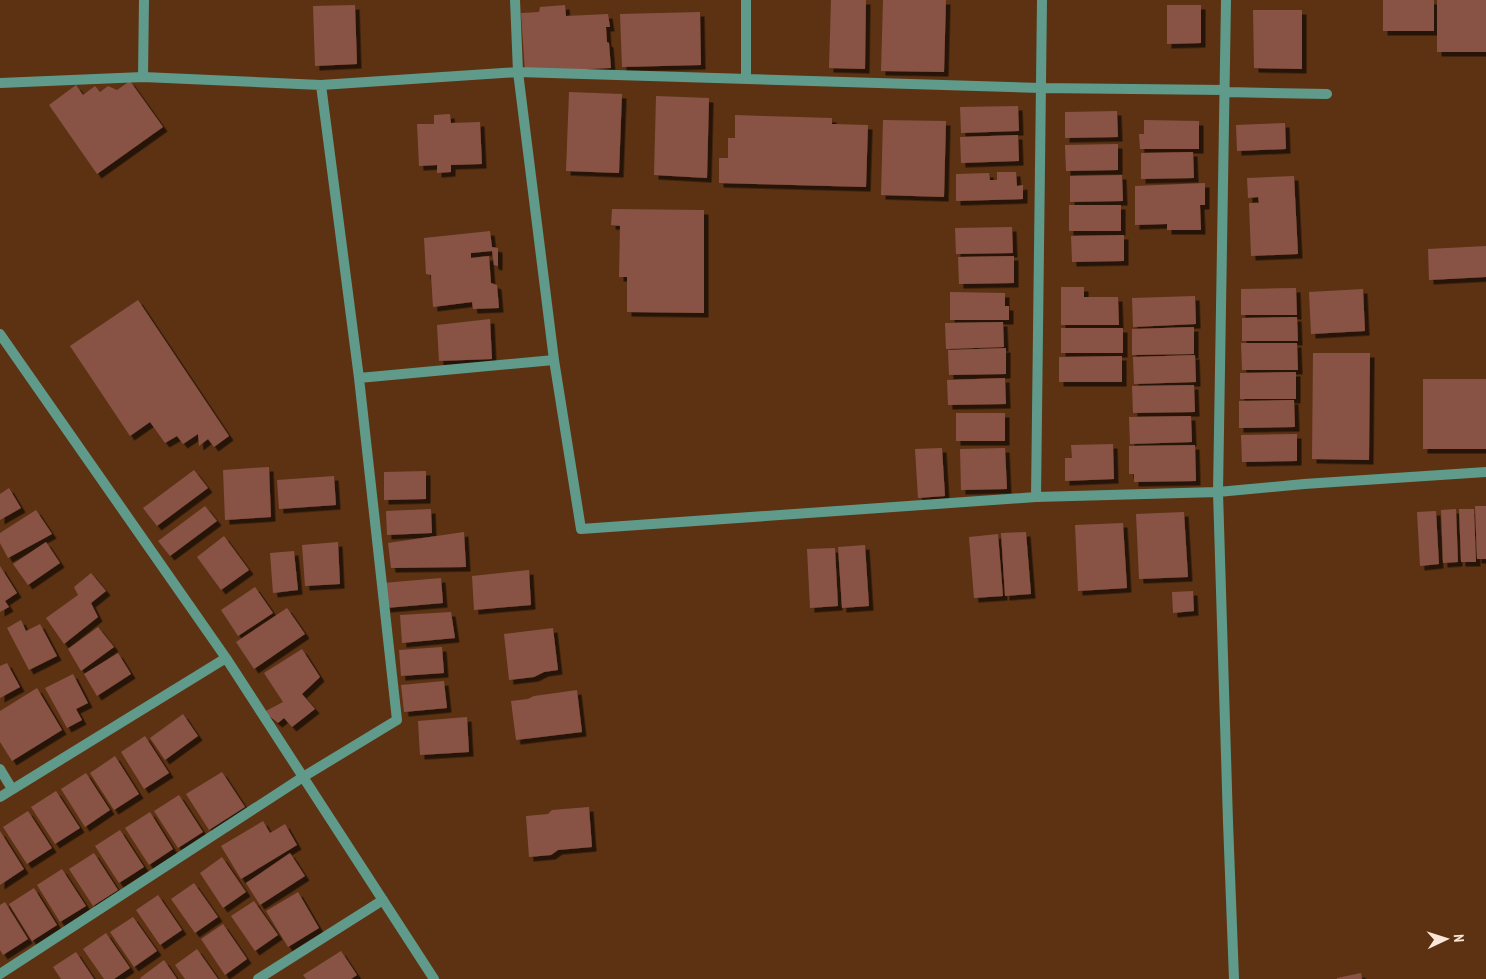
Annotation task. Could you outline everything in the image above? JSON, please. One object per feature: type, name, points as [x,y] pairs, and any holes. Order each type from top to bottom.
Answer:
[{"type":"street","points":[[143,78],[144,0]]},
{"type":"street","points":[[516,0],[518,72],[554,360],[582,528],[1036,497],[1218,492],[1304,484],[1486,472]]},
{"type":"street","points":[[746,0],[746,79]]},
{"type":"street","points":[[1036,497],[1042,0]]},
{"type":"street","points":[[1226,0],[1218,492],[1234,979]]},
{"type":"street","points":[[0,82],[143,78],[321,85],[518,72],[1041,88],[1225,90],[1226,92],[1327,94]]},
{"type":"street","points":[[0,974],[303,777],[397,720],[359,378],[321,85]]},
{"type":"street","points":[[0,334],[226,658],[434,979]]},
{"type":"street","points":[[359,378],[554,360]]},
{"type":"street","points":[[0,797],[226,658]]},
{"type":"street","points":[[0,769],[12,789]]},
{"type":"street","points":[[258,979],[383,900]]},
{"type":"building","points":[[831,0],[866,0],[865,69],[829,68]]},
{"type":"building","points":[[883,0],[946,0],[944,72],[881,71]]},
{"type":"building","points":[[1383,0],[1434,0],[1434,31],[1383,31]]},
{"type":"building","points":[[1437,0],[1486,0],[1486,52],[1437,52]]},
{"type":"building","points":[[355,5],[357,64],[315,66],[313,6]]},
{"type":"building","points":[[565,5],[566,16],[608,14],[610,27],[606,27],[611,68],[525,72],[521,13],[539,12],[540,7]]},
{"type":"building","points":[[1167,5],[1201,5],[1201,43],[1167,44]]},
{"type":"building","points":[[1253,10],[1302,10],[1302,69],[1254,68]]},
{"type":"building","points":[[700,12],[701,65],[622,67],[620,14]]},
{"type":"building","points":[[130,81],[163,127],[97,174],[49,105],[76,85],[83,95],[95,86],[100,92],[108,86],[117,90]]},
{"type":"building","points":[[569,92],[622,94],[619,173],[566,171]]},
{"type":"building","points":[[656,96],[709,98],[707,178],[654,175]]},
{"type":"building","points":[[1018,106],[1019,131],[961,133],[960,107]]},
{"type":"building","points":[[1117,111],[1118,137],[1065,138],[1065,112]]},
{"type":"building","points":[[450,114],[451,123],[480,122],[482,164],[451,165],[451,172],[437,173],[437,165],[419,166],[417,124],[434,124],[434,115]]},
{"type":"building","points":[[735,115],[832,118],[832,124],[868,125],[866,187],[719,183],[719,158],[728,158],[728,138],[735,138]]},
{"type":"building","points":[[883,120],[946,121],[944,197],[881,195]]},
{"type":"building","points":[[1144,120],[1199,121],[1199,149],[1140,149],[1139,134],[1144,134]]},
{"type":"building","points":[[1285,123],[1286,149],[1237,151],[1236,125]]},
{"type":"building","points":[[1018,135],[1019,161],[961,163],[960,137]]},
{"type":"building","points":[[1118,144],[1118,170],[1066,171],[1065,145]]},
{"type":"building","points":[[1193,152],[1194,178],[1141,179],[1141,153]]},
{"type":"building","points":[[997,172],[1016,172],[1017,186],[1023,185],[1023,199],[956,201],[956,174],[989,173],[990,180],[997,180]]},
{"type":"building","points":[[1122,175],[1123,201],[1070,202],[1070,176]]},
{"type":"building","points":[[1294,176],[1298,254],[1251,256],[1249,203],[1259,203],[1258,197],[1248,198],[1247,178]]},
{"type":"building","points":[[1205,183],[1205,205],[1200,205],[1201,230],[1167,230],[1167,224],[1135,225],[1135,186]]},
{"type":"building","points":[[1069,205],[1121,205],[1121,231],[1069,231]]},
{"type":"building","points":[[612,209],[704,210],[704,313],[627,312],[627,277],[619,277],[620,226],[611,225]]},
{"type":"building","points":[[1012,227],[1013,253],[956,254],[955,228]]},
{"type":"building","points":[[490,231],[492,247],[498,248],[498,266],[494,265],[492,251],[471,253],[471,258],[489,256],[491,283],[497,285],[499,308],[473,309],[472,302],[433,307],[431,275],[426,274],[424,238]]},
{"type":"building","points":[[1124,235],[1124,261],[1072,262],[1071,236]]},
{"type":"building","points":[[1486,246],[1486,277],[1429,280],[1428,249]]},
{"type":"building","points":[[1014,256],[1014,283],[959,284],[958,257]]},
{"type":"building","points":[[1061,287],[1084,287],[1084,297],[1118,297],[1119,325],[1061,325]]},
{"type":"building","points":[[1296,288],[1297,315],[1241,315],[1241,289]]},
{"type":"building","points":[[1363,289],[1365,331],[1311,334],[1309,292]]},
{"type":"building","points":[[950,292],[1005,293],[1005,306],[1009,306],[1009,320],[950,320]]},
{"type":"building","points":[[1195,296],[1196,324],[1133,327],[1132,298]]},
{"type":"building","points":[[138,300],[229,436],[214,447],[208,439],[199,446],[198,434],[183,444],[177,436],[165,443],[150,422],[130,436],[70,346]]},
{"type":"building","points":[[1297,317],[1298,341],[1242,341],[1242,318]]},
{"type":"building","points":[[490,319],[492,359],[439,361],[437,325]]},
{"type":"building","points":[[1003,322],[1004,347],[946,349],[945,323]]},
{"type":"building","points":[[1194,327],[1194,354],[1132,355],[1132,329]]},
{"type":"building","points":[[1061,328],[1123,328],[1123,353],[1061,353]]},
{"type":"building","points":[[1241,343],[1297,343],[1298,370],[1242,370]]},
{"type":"building","points":[[1006,348],[1006,374],[949,375],[948,350]]},
{"type":"building","points":[[1313,353],[1370,353],[1369,460],[1312,459]]},
{"type":"building","points":[[1195,355],[1196,382],[1134,384],[1133,357]]},
{"type":"building","points":[[1122,356],[1122,382],[1059,382],[1059,357]]},
{"type":"building","points":[[1296,372],[1296,399],[1240,399],[1240,373]]},
{"type":"building","points":[[1005,378],[1006,404],[948,405],[947,380]]},
{"type":"building","points":[[1423,379],[1486,379],[1486,449],[1423,449]]},
{"type":"building","points":[[1194,385],[1195,412],[1133,413],[1132,386]]},
{"type":"building","points":[[1294,400],[1295,427],[1239,428],[1239,401]]},
{"type":"building","points":[[956,413],[1005,413],[1005,441],[956,441]]},
{"type":"building","points":[[1191,416],[1192,442],[1130,444],[1129,417]]},
{"type":"building","points":[[1297,434],[1297,461],[1242,462],[1241,435]]},
{"type":"building","points":[[1113,444],[1114,479],[1065,481],[1065,458],[1072,458],[1071,445]]},
{"type":"building","points":[[1195,445],[1196,481],[1134,482],[1134,474],[1129,474],[1129,446]]},
{"type":"building","points":[[942,448],[945,496],[918,498],[915,449]]},
{"type":"building","points":[[1005,448],[1007,489],[961,490],[960,449]]},
{"type":"building","points":[[269,467],[271,517],[225,520],[223,470]]},
{"type":"building","points":[[194,470],[208,488],[157,526],[143,508]]},
{"type":"building","points":[[426,471],[426,499],[384,500],[384,472]]},
{"type":"building","points":[[334,476],[336,505],[279,509],[277,480]]},
{"type":"building","points":[[9,488],[21,508],[0,520],[0,494]]},
{"type":"building","points":[[205,506],[217,521],[170,556],[158,541]]},
{"type":"building","points":[[1475,506],[1486,506],[1486,559],[1477,559]]},
{"type":"building","points":[[431,509],[432,533],[387,535],[386,511]]},
{"type":"building","points":[[1456,509],[1458,562],[1443,563],[1441,510]]},
{"type":"building","points":[[1459,509],[1474,509],[1476,562],[1461,562]]},
{"type":"building","points":[[36,510],[52,534],[8,558],[0,543],[0,533]]},
{"type":"building","points":[[1436,511],[1439,564],[1420,566],[1417,512]]},
{"type":"building","points":[[1184,512],[1188,577],[1139,579],[1136,514]]},
{"type":"building","points":[[1123,523],[1127,588],[1078,591],[1075,525]]},
{"type":"building","points":[[464,532],[466,567],[391,568],[388,543]]},
{"type":"building","points":[[1026,532],[1031,594],[1005,596],[1001,533]]},
{"type":"building","points":[[998,534],[1003,596],[974,598],[969,537]]},
{"type":"building","points":[[224,536],[249,570],[221,590],[197,557]]},
{"type":"building","points":[[46,542],[60,563],[28,585],[13,564]]},
{"type":"building","points":[[338,542],[340,584],[305,586],[302,545]]},
{"type":"building","points":[[865,545],[869,606],[842,608],[838,547]]},
{"type":"building","points":[[835,548],[838,606],[810,608],[807,549]]},
{"type":"building","points":[[294,551],[298,590],[273,593],[270,553]]},
{"type":"building","points":[[0,566],[17,593],[5,601],[9,607],[0,612]]},
{"type":"building","points":[[529,570],[531,605],[474,610],[472,576]]},
{"type":"building","points":[[91,573],[106,591],[91,603],[98,617],[64,644],[46,618],[78,595],[74,587]]},
{"type":"building","points":[[441,578],[443,603],[386,608],[383,583]]},
{"type":"building","points":[[255,587],[273,613],[238,636],[221,610]]},
{"type":"building","points":[[1193,591],[1194,611],[1173,613],[1172,592]]},
{"type":"building","points":[[287,608],[305,634],[254,669],[236,642]]},
{"type":"building","points":[[451,612],[455,638],[402,643],[400,615]]},
{"type":"building","points":[[21,620],[26,631],[40,624],[57,656],[29,670],[7,628]]},
{"type":"building","points":[[98,627],[114,647],[81,671],[68,649]]},
{"type":"building","points":[[553,628],[558,670],[544,672],[534,677],[509,680],[504,634]]},
{"type":"building","points":[[442,647],[444,673],[401,676],[399,650]]},
{"type":"building","points":[[302,649],[320,677],[302,694],[315,709],[292,727],[284,718],[278,723],[264,712],[283,702],[264,673]]},
{"type":"building","points":[[118,653],[131,674],[97,696],[84,674]]},
{"type":"building","points":[[7,663],[20,687],[0,698],[0,666]]},
{"type":"building","points":[[73,674],[88,703],[76,709],[82,720],[67,728],[45,688]]},
{"type":"building","points":[[444,681],[447,708],[404,712],[401,685]]},
{"type":"building","points":[[37,688],[62,730],[12,761],[0,742],[0,711]]},
{"type":"building","points":[[577,690],[582,732],[516,740],[511,701]]},
{"type":"building","points":[[183,714],[198,736],[165,760],[150,738]]},
{"type":"building","points":[[467,717],[469,752],[420,755],[418,721]]},
{"type":"building","points":[[145,736],[169,773],[144,789],[121,752]]},
{"type":"building","points":[[115,756],[139,794],[114,810],[90,773]]},
{"type":"building","points":[[222,772],[245,807],[209,830],[186,794]]},
{"type":"building","points":[[86,773],[110,810],[85,827],[61,789]]},
{"type":"building","points":[[56,791],[80,828],[55,844],[31,807]]},
{"type":"building","points":[[179,795],[203,832],[178,848],[154,811]]},
{"type":"building","points":[[589,807],[592,847],[558,850],[551,855],[529,857],[526,816],[548,814],[552,810]]},
{"type":"building","points":[[28,811],[52,848],[27,864],[3,827]]},
{"type":"building","points":[[150,812],[173,849],[149,865],[125,828]]},
{"type":"building","points":[[263,821],[270,833],[285,824],[297,845],[241,879],[221,846]]},
{"type":"building","points":[[120,830],[144,867],[119,883],[95,846]]},
{"type":"building","points":[[0,831],[24,869],[0,885]]},
{"type":"building","points":[[94,853],[118,890],[93,906],[69,869]]},
{"type":"building","points":[[290,853],[305,876],[260,905],[246,883]]},
{"type":"building","points":[[222,857],[246,892],[223,908],[200,873]]},
{"type":"building","points":[[62,869],[86,906],[60,922],[37,885]]},
{"type":"building","points":[[194,883],[218,917],[195,933],[171,899]]},
{"type":"building","points":[[34,888],[57,925],[32,941],[9,904]]},
{"type":"building","points":[[298,892],[319,928],[288,947],[266,911]]},
{"type":"building","points":[[158,895],[182,930],[160,945],[136,910]]},
{"type":"building","points":[[254,901],[278,935],[255,951],[231,916]]},
{"type":"building","points":[[5,902],[28,939],[3,955],[0,950],[0,905]]},
{"type":"building","points":[[133,917],[157,951],[134,967],[110,932]]},
{"type":"building","points":[[223,924],[247,959],[225,975],[201,939]]},
{"type":"building","points":[[106,933],[130,968],[114,979],[104,979],[83,949]]},
{"type":"building","points":[[197,949],[218,979],[185,979],[175,965]]},
{"type":"building","points":[[341,951],[357,975],[351,979],[306,979],[303,975]]},
{"type":"building","points":[[76,952],[94,979],[61,979],[53,967]]},
{"type":"building","points":[[164,960],[177,979],[140,978]]},
{"type":"building","points":[[1361,973],[1362,979],[1337,979],[1337,978]]}]
